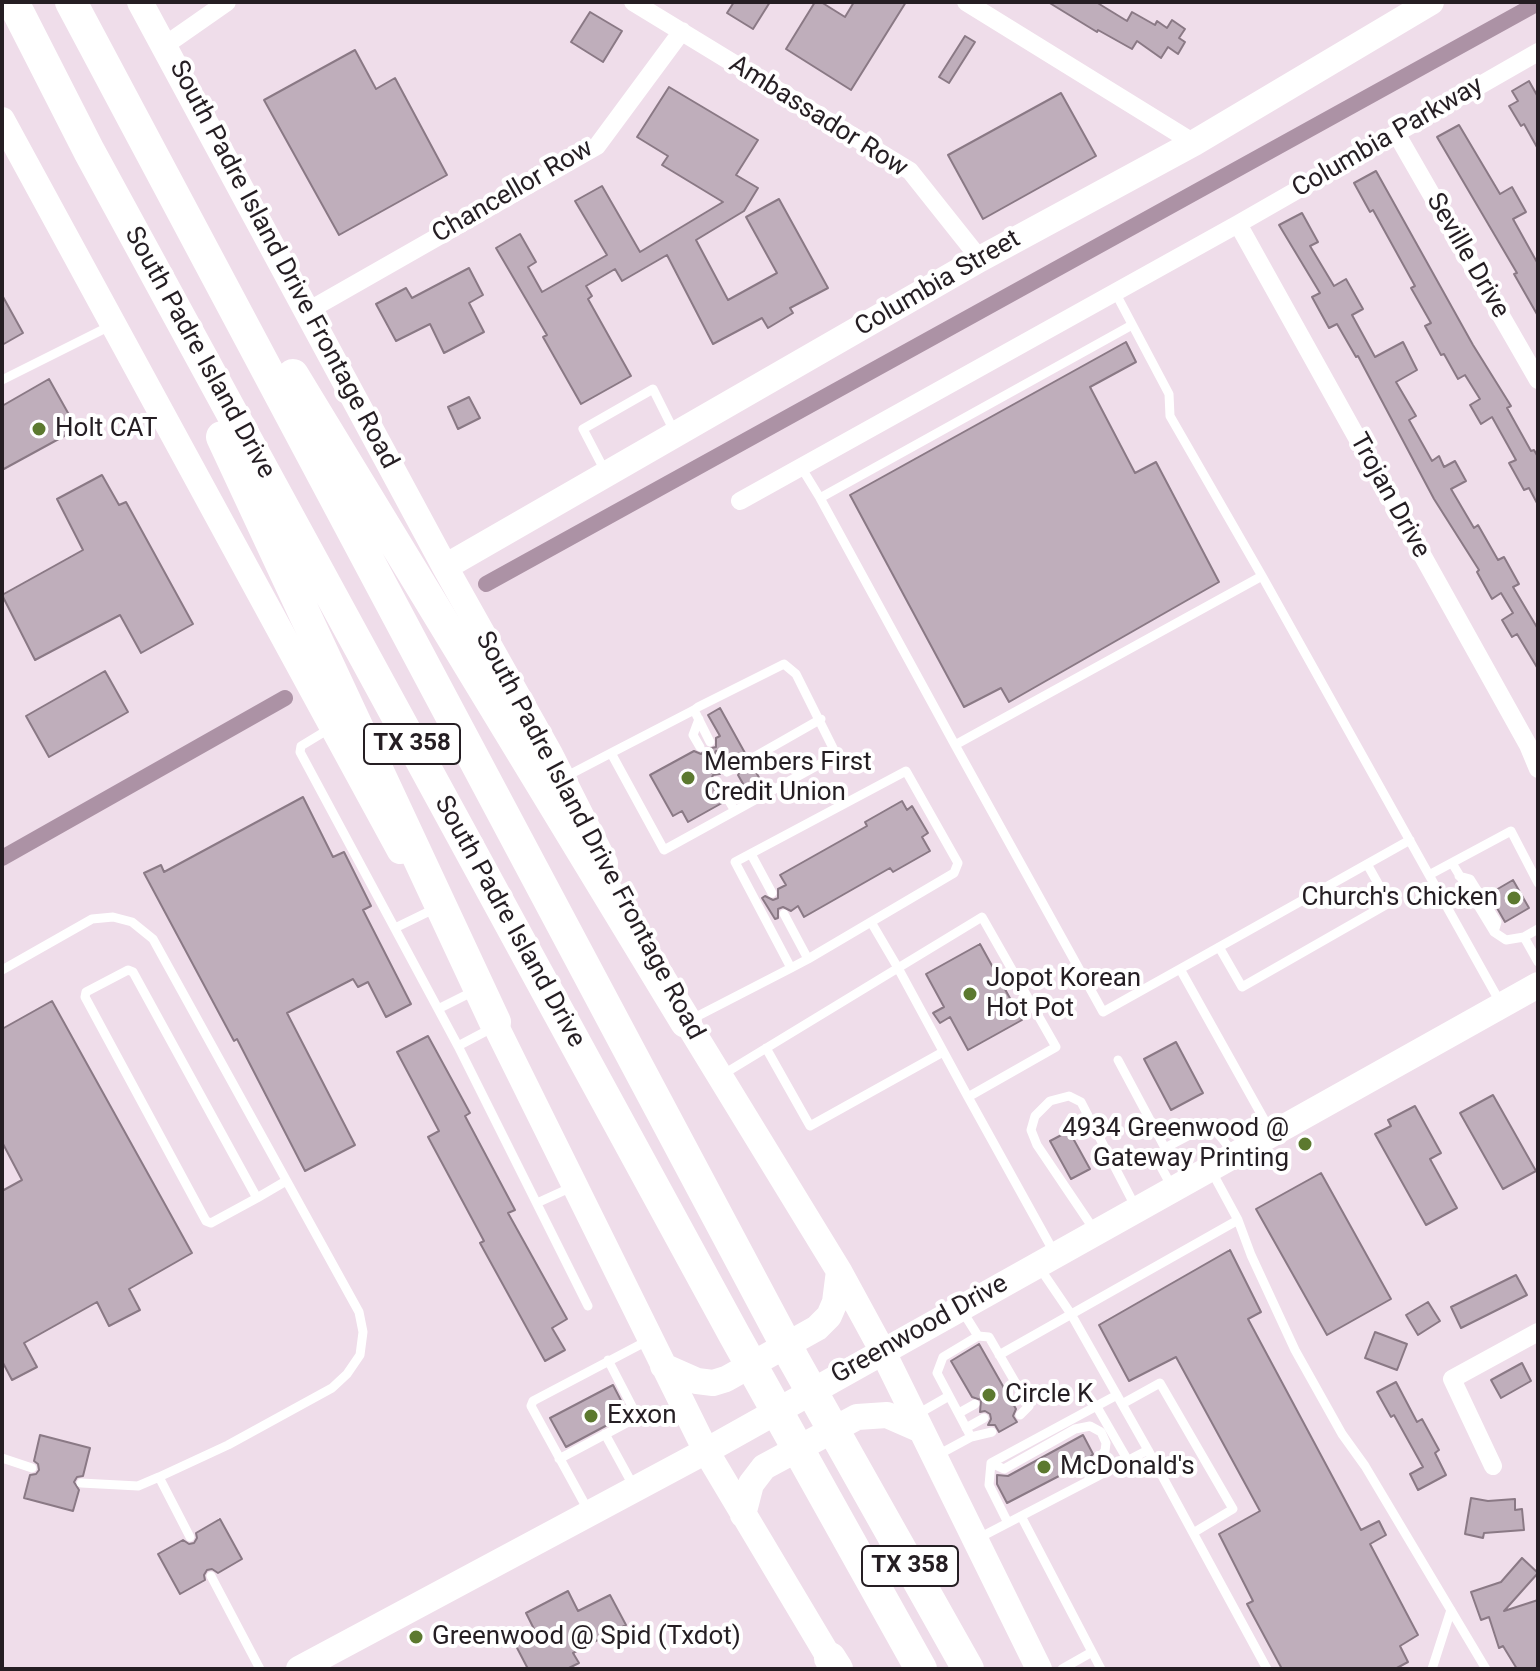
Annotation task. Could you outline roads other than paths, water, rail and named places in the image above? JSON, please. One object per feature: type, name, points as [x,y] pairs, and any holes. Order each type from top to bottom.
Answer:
[{"type":"highway","name":"South Padre Island Drive","points":[[13,2],[89,151],[735,1336],[921,1669]]},
{"type":"highway","name":"South Padre Island Drive","points":[[71,2],[771,1318],[968,1669]]},
{"type":"highway","points":[[111,75],[686,1022]]},
{"type":"highway","points":[[89,151],[496,1024]]},
{"type":"main road","name":"South Padre Island Drive Frontage Road","points":[[140,2],[562,778],[686,1022],[839,1271],[882,1350],[1039,1669]]},
{"type":"main road","name":"Columbia Street","points":[[445,567],[980,259],[1194,143],[1431,2]]},
{"type":"main road","points":[[2,120],[496,1024],[706,1451],[834,1665]]},
{"type":"main road","name":"Greenwood Drive","points":[[312,1666],[589,1512],[706,1451],[1538,985]]},
{"type":"main road","points":[[663,1366],[697,1381],[713,1383],[726,1379],[817,1328],[829,1316],[835,1302],[839,1271]]},
{"type":"main road","points":[[743,1515],[751,1484],[764,1467],[857,1417],[887,1415],[916,1423]]},
{"type":"street","points":[[164,46],[227,2]]},
{"type":"street","name":"Ambassador Row","points":[[633,2],[910,171],[980,259]]},
{"type":"street","points":[[966,2],[1194,143]]},
{"type":"street","name":"Chancellor Row","points":[[306,312],[597,146],[682,31]]},
{"type":"street","name":"Columbia Parkway","points":[[740,501],[1238,224],[1538,52]]},
{"type":"street","name":"Seville Drive","points":[[1396,133],[1538,380]]},
{"type":"street","name":"Trojan Drive","points":[[1238,224],[1528,745],[1538,769]]},
{"type":"street","points":[[1493,1466],[1452,1379],[1538,1332]]},
{"type":"lane","points":[[1115,292],[1169,394],[1170,416],[1502,1005]]},
{"type":"lane","points":[[2,380],[112,324]]},
{"type":"lane","points":[[820,498],[1132,325]]},
{"type":"lane","points":[[607,473],[583,429],[653,389],[675,434]]},
{"type":"lane","points":[[801,467],[1103,1012],[1410,840]]},
{"type":"lane","points":[[955,745],[1262,576]]},
{"type":"lane","points":[[562,778],[611,753],[697,714],[784,664],[796,674],[834,744],[835,752],[831,758],[664,850],[611,753]]},
{"type":"lane","points":[[697,714],[710,742]]},
{"type":"lane","points":[[697,714],[693,735],[700,747]]},
{"type":"lane","points":[[749,760],[821,719]]},
{"type":"lane","points":[[332,727],[301,746],[300,752],[458,1046],[588,1306]]},
{"type":"lane","points":[[719,758],[727,772],[735,768]]},
{"type":"lane","points":[[686,1022],[791,968],[808,959],[954,873],[958,863],[906,771],[735,862],[791,968]]},
{"type":"lane","points":[[717,781],[735,811]]},
{"type":"lane","points":[[1429,875],[1511,831],[1538,883]]},
{"type":"lane","points":[[751,854],[772,893]]},
{"type":"lane","points":[[1452,863],[1494,932],[1506,940],[1524,937],[1538,929]]},
{"type":"lane","points":[[1219,947],[1242,987],[1389,903],[1367,864]]},
{"type":"lane","points":[[395,928],[432,910]]},
{"type":"lane","points":[[784,914],[808,959]]},
{"type":"lane","points":[[2,970],[92,919],[113,917],[132,922],[153,939],[359,1312],[363,1332],[360,1355],[332,1388],[228,1445],[138,1486],[81,1483]]},
{"type":"lane","points":[[719,1077],[982,917],[1056,1047],[968,1097]]},
{"type":"lane","points":[[871,922],[968,1097],[1071,1314],[1267,1669]]},
{"type":"lane","points":[[1524,937],[1538,962]]},
{"type":"lane","points":[[1180,969],[1272,1133]]},
{"type":"lane","points":[[257,1198],[133,972],[128,970],[86,992],[85,997],[206,1221],[211,1223],[257,1198],[286,1181]]},
{"type":"lane","points":[[438,1009],[476,989]]},
{"type":"lane","points":[[458,1046],[496,1024]]},
{"type":"lane","points":[[766,1048],[810,1126],[943,1052]]},
{"type":"lane","points":[[1118,1060],[1165,1148]]},
{"type":"lane","points":[[1095,1232],[1037,1145],[1031,1130],[1035,1116],[1050,1101],[1069,1096],[1081,1102],[1137,1209]]},
{"type":"lane","points":[[1173,1189],[1160,1165],[1160,1155],[1165,1148],[1201,1129],[1209,1128],[1216,1131],[1235,1154]]},
{"type":"lane","points":[[1210,1168],[1238,1220],[1295,1350],[1342,1434],[1365,1466],[1486,1669]]},
{"type":"lane","points":[[537,1203],[575,1185]]},
{"type":"lane","points":[[986,1357],[1071,1314],[1238,1220]]},
{"type":"lane","points":[[960,1307],[978,1336]]},
{"type":"lane","points":[[969,1432],[937,1373],[943,1357],[978,1336],[989,1337],[1029,1406],[1020,1415]]},
{"type":"lane","points":[[589,1512],[531,1406],[533,1401],[650,1340]]},
{"type":"lane","points":[[559,1459],[634,1419],[636,1414],[608,1360]]},
{"type":"lane","points":[[1003,1387],[1014,1381]]},
{"type":"lane","points":[[991,1463],[1085,1411],[1160,1383],[1233,1509],[1193,1533]]},
{"type":"lane","points":[[916,1423],[949,1396]]},
{"type":"lane","points":[[1012,1403],[1023,1396]]},
{"type":"lane","points":[[959,1413],[975,1404]]},
{"type":"lane","points":[[1097,1407],[1127,1459]]},
{"type":"lane","points":[[933,1457],[984,1418]]},
{"type":"lane","points":[[991,1463],[1004,1469],[1075,1429],[1090,1426],[1101,1432],[1106,1443],[1105,1451],[1089,1470],[1089,1480]]},
{"type":"lane","points":[[969,1432],[992,1432]]},
{"type":"lane","points":[[605,1434],[635,1488]]},
{"type":"lane","points":[[974,1541],[1148,1450]]},
{"type":"lane","points":[[2,1458],[32,1468]]},
{"type":"lane","points":[[991,1463],[989,1485],[1008,1523]]},
{"type":"lane","points":[[159,1477],[190,1537]]},
{"type":"lane","points":[[1021,1516],[1101,1669]]},
{"type":"lane","points":[[211,1576],[260,1669]]},
{"type":"lane","points":[[1432,1669],[1451,1610]]},
{"type":"lane","points":[[1062,1669],[1092,1652]]},
{"type":"waterway","points":[[486,584],[1538,3]]},
{"type":"waterway","points":[[2,858],[285,698]]},
{"type":"place","name":"Holt CAT","points":[[39,429]]},
{"type":"place","name":"Members First Credit Union","points":[[688,778]]},
{"type":"place","name":"Church's Chicken","points":[[1514,898]]},
{"type":"place","name":"Jopot Korean Hot Pot","points":[[970,994]]},
{"type":"place","name":"4934 Greenwood @ Gateway Printing","points":[[1305,1144]]},
{"type":"place","name":"Circle K","points":[[989,1395]]},
{"type":"place","name":"Exxon","points":[[591,1416]]},
{"type":"place","name":"McDonald's","points":[[1044,1467]]},
{"type":"place","name":"Greenwood @ Spid (Txdot)","points":[[416,1637]]}]
